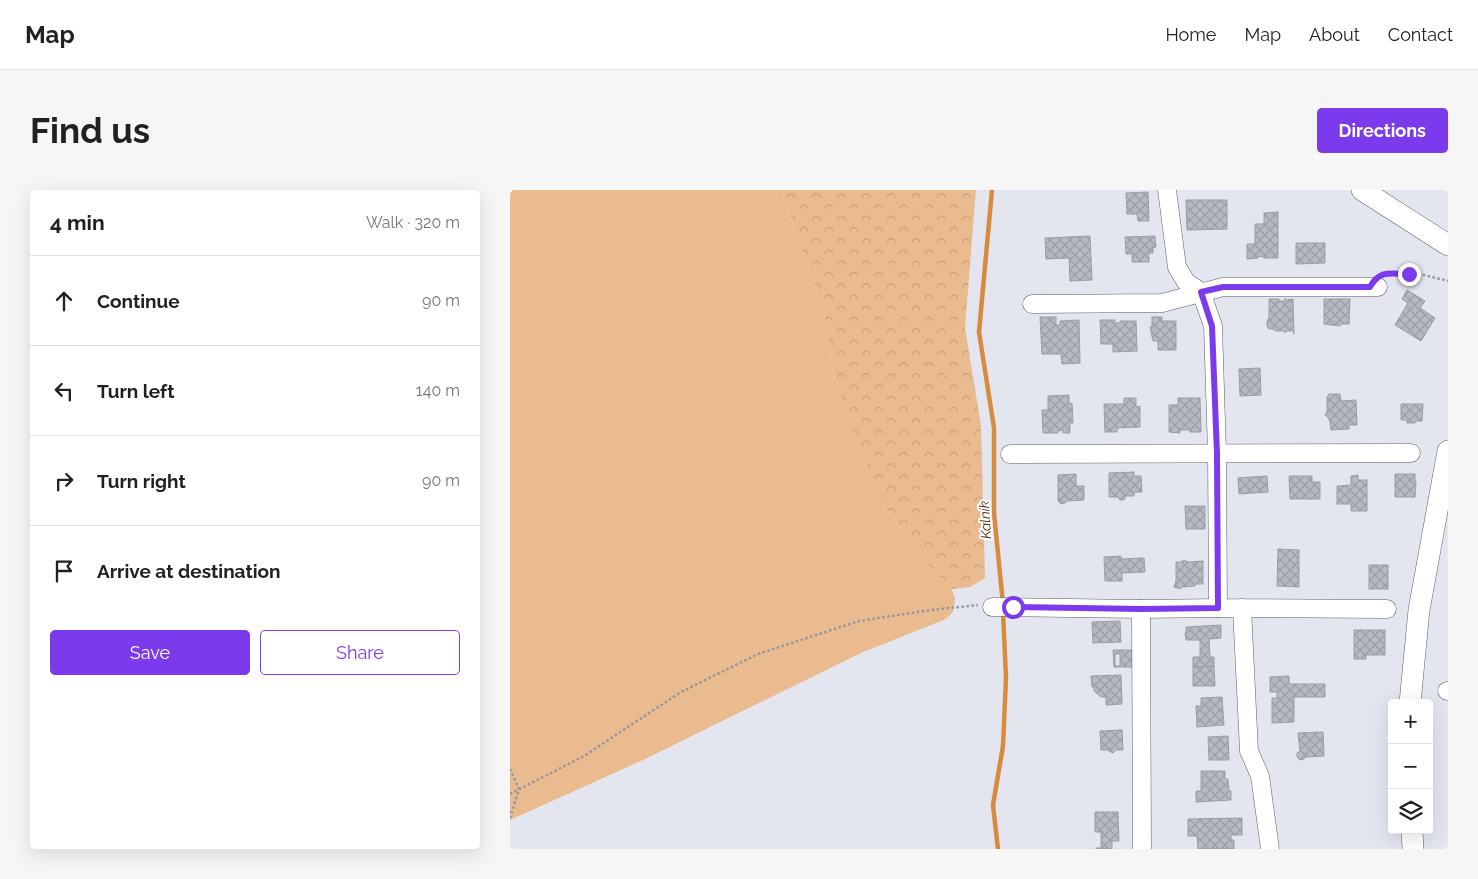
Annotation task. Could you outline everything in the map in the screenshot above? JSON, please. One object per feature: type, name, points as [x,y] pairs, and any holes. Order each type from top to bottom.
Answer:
[{"type":"street","points":[[1167,190],[1177,267],[1186,282],[1201,292],[1212,326],[1217,453],[1218,608]]},
{"type":"street","points":[[1362,190],[1448,245]]},
{"type":"street","points":[[1032,304],[1162,303],[1223,287],[1374,287]]},
{"type":"street","points":[[1410,699],[1419,610],[1448,451]]},
{"type":"street","points":[[1010,454],[1411,453]]},
{"type":"street","points":[[992,607],[1386,609]]},
{"type":"street","points":[[1242,608],[1248,751],[1260,776],[1270,849]]},
{"type":"street","points":[[1141,609],[1142,849]]},
{"type":"street","points":[[1412,834],[1413,849]]},
{"type":"path","points":[[1374,287],[1378,276],[1389,273],[1416,273],[1448,281]]},
{"type":"path","points":[[510,794],[584,756],[681,692],[758,654],[859,622],[974,605],[992,607]]},
{"type":"path","points":[[510,769],[519,789],[510,818]]},
{"type":"green space","points":[[510,190],[781,190],[823,309],[835,379],[886,509],[924,561],[952,589],[955,599],[953,612],[946,619],[861,653],[643,760],[510,820]]},
{"type":"green space","points":[[781,190],[976,190],[965,328],[981,425],[985,578],[970,587],[952,589],[924,561],[886,509],[860,448],[835,379],[823,309]]},
{"type":"building","points":[[1148,192],[1149,221],[1138,221],[1137,214],[1127,214],[1126,193]]},
{"type":"building","points":[[1186,200],[1227,200],[1227,229],[1187,230]]},
{"type":"building","points":[[1278,212],[1278,258],[1258,256],[1258,258],[1247,259],[1247,244],[1255,244],[1255,224],[1264,224],[1264,213]]},
{"type":"building","points":[[1090,236],[1092,280],[1070,281],[1069,258],[1046,259],[1045,238]]},
{"type":"building","points":[[1155,236],[1156,247],[1153,248],[1153,253],[1149,253],[1149,262],[1132,262],[1132,254],[1126,254],[1125,237]]},
{"type":"building","points":[[1296,243],[1325,243],[1325,263],[1296,264]]},
{"type":"building","points":[[1407,290],[1425,301],[1420,308],[1435,318],[1421,341],[1395,325],[1408,303],[1402,299]]},
{"type":"building","points":[[1285,298],[1286,300],[1293,299],[1294,334],[1293,331],[1286,331],[1285,333],[1285,331],[1269,329],[1267,326],[1269,299],[1285,301]]},
{"type":"building","points":[[1324,299],[1350,299],[1349,324],[1342,324],[1340,326],[1324,324]]},
{"type":"building","points":[[1040,317],[1056,317],[1056,325],[1060,325],[1060,321],[1079,320],[1080,363],[1062,364],[1061,354],[1042,354]]},
{"type":"building","points":[[1152,317],[1162,317],[1162,321],[1176,321],[1176,350],[1158,350],[1158,341],[1153,341],[1150,327],[1152,326]]},
{"type":"building","points":[[1100,320],[1115,320],[1115,323],[1120,323],[1120,321],[1136,321],[1137,351],[1113,352],[1113,344],[1101,344]]},
{"type":"building","points":[[1260,368],[1261,395],[1240,396],[1239,369]]},
{"type":"building","points":[[1329,394],[1340,394],[1341,401],[1356,400],[1357,425],[1349,425],[1349,429],[1331,430],[1328,417],[1325,415]]},
{"type":"building","points":[[1069,395],[1069,404],[1072,403],[1073,423],[1070,423],[1070,433],[1063,433],[1063,430],[1058,431],[1058,433],[1043,433],[1042,410],[1048,410],[1048,396]]},
{"type":"building","points":[[1124,398],[1136,398],[1136,407],[1140,406],[1140,427],[1117,428],[1117,432],[1105,432],[1104,404],[1124,404]]},
{"type":"building","points":[[1178,398],[1200,398],[1201,432],[1180,430],[1180,433],[1169,432],[1169,405],[1178,405]]},
{"type":"building","points":[[1401,404],[1423,404],[1422,421],[1407,423],[1407,420],[1401,420]]},
{"type":"building","points":[[1134,472],[1134,476],[1141,476],[1142,492],[1134,492],[1134,496],[1126,496],[1124,500],[1120,500],[1118,497],[1109,497],[1109,473]]},
{"type":"building","points":[[1076,474],[1076,486],[1084,486],[1084,500],[1067,501],[1061,504],[1058,501],[1058,475]]},
{"type":"building","points":[[1395,474],[1415,474],[1415,497],[1395,497]]},
{"type":"building","points":[[1358,475],[1358,480],[1367,480],[1367,511],[1351,511],[1351,504],[1337,504],[1337,486],[1351,485],[1351,476]]},
{"type":"building","points":[[1267,476],[1268,492],[1239,494],[1238,478]]},
{"type":"building","points":[[1289,476],[1312,476],[1312,482],[1320,482],[1320,499],[1290,499]]},
{"type":"building","points":[[1185,506],[1205,506],[1205,529],[1186,529]]},
{"type":"building","points":[[1278,549],[1299,550],[1299,587],[1277,586]]},
{"type":"building","points":[[1121,556],[1121,559],[1144,558],[1145,572],[1122,573],[1122,581],[1105,581],[1104,557]]},
{"type":"building","points":[[1183,560],[1189,562],[1203,561],[1203,584],[1195,584],[1195,586],[1182,587],[1180,589],[1174,587],[1176,581],[1176,562]]},
{"type":"building","points":[[1369,565],[1388,565],[1388,589],[1369,589]]},
{"type":"building","points":[[1120,621],[1121,642],[1093,643],[1092,622]]},
{"type":"building","points":[[1221,625],[1221,638],[1209,639],[1210,657],[1214,657],[1214,666],[1193,667],[1193,657],[1200,657],[1200,640],[1186,640],[1186,627]]},
{"type":"building","points":[[1354,630],[1385,630],[1385,655],[1366,655],[1366,659],[1354,659]]},
{"type":"building","points":[[1113,650],[1132,650],[1133,667],[1114,667]],"holes":[[[1115,654],[1120,654],[1120,666],[1115,666]]]},
{"type":"building","points":[[1214,666],[1215,686],[1193,686],[1193,667]]},
{"type":"building","points":[[1121,675],[1122,704],[1106,705],[1106,697],[1101,697],[1094,691],[1091,676]]},
{"type":"building","points":[[1289,676],[1289,684],[1325,684],[1325,697],[1294,697],[1294,722],[1272,723],[1272,698],[1277,698],[1277,692],[1270,692],[1270,677]]},
{"type":"building","points":[[1222,697],[1224,725],[1197,727],[1196,706],[1201,706],[1201,698]]},
{"type":"building","points":[[1122,730],[1123,750],[1116,750],[1113,753],[1101,750],[1100,731]]},
{"type":"building","points":[[1323,732],[1324,756],[1306,757],[1300,760],[1297,757],[1297,753],[1300,751],[1298,733]]},
{"type":"building","points":[[1228,736],[1229,760],[1209,760],[1208,737]]},
{"type":"building","points":[[1201,771],[1225,771],[1225,779],[1228,779],[1229,791],[1231,791],[1231,800],[1196,802],[1196,791],[1201,791]]},
{"type":"building","points":[[1095,812],[1118,812],[1119,841],[1112,841],[1112,849],[1096,849],[1101,848],[1101,832],[1095,832]]},
{"type":"building","points":[[1242,818],[1242,835],[1231,835],[1231,840],[1234,840],[1234,849],[1198,849],[1197,836],[1188,836],[1188,819]]},
{"type":"waterway","name":"Kalník","points":[[992,190],[979,332],[994,428],[994,513],[1003,604]]},
{"type":"waterway","name":"Kalník","points":[[998,849],[993,805],[1003,746],[1006,678],[1003,612]]},
{"type":"route","points":[[1013,607],[1218,608],[1217,453],[1212,326],[1201,292],[1223,287],[1370,287],[1375,279],[1383,274],[1409,274]]}]
